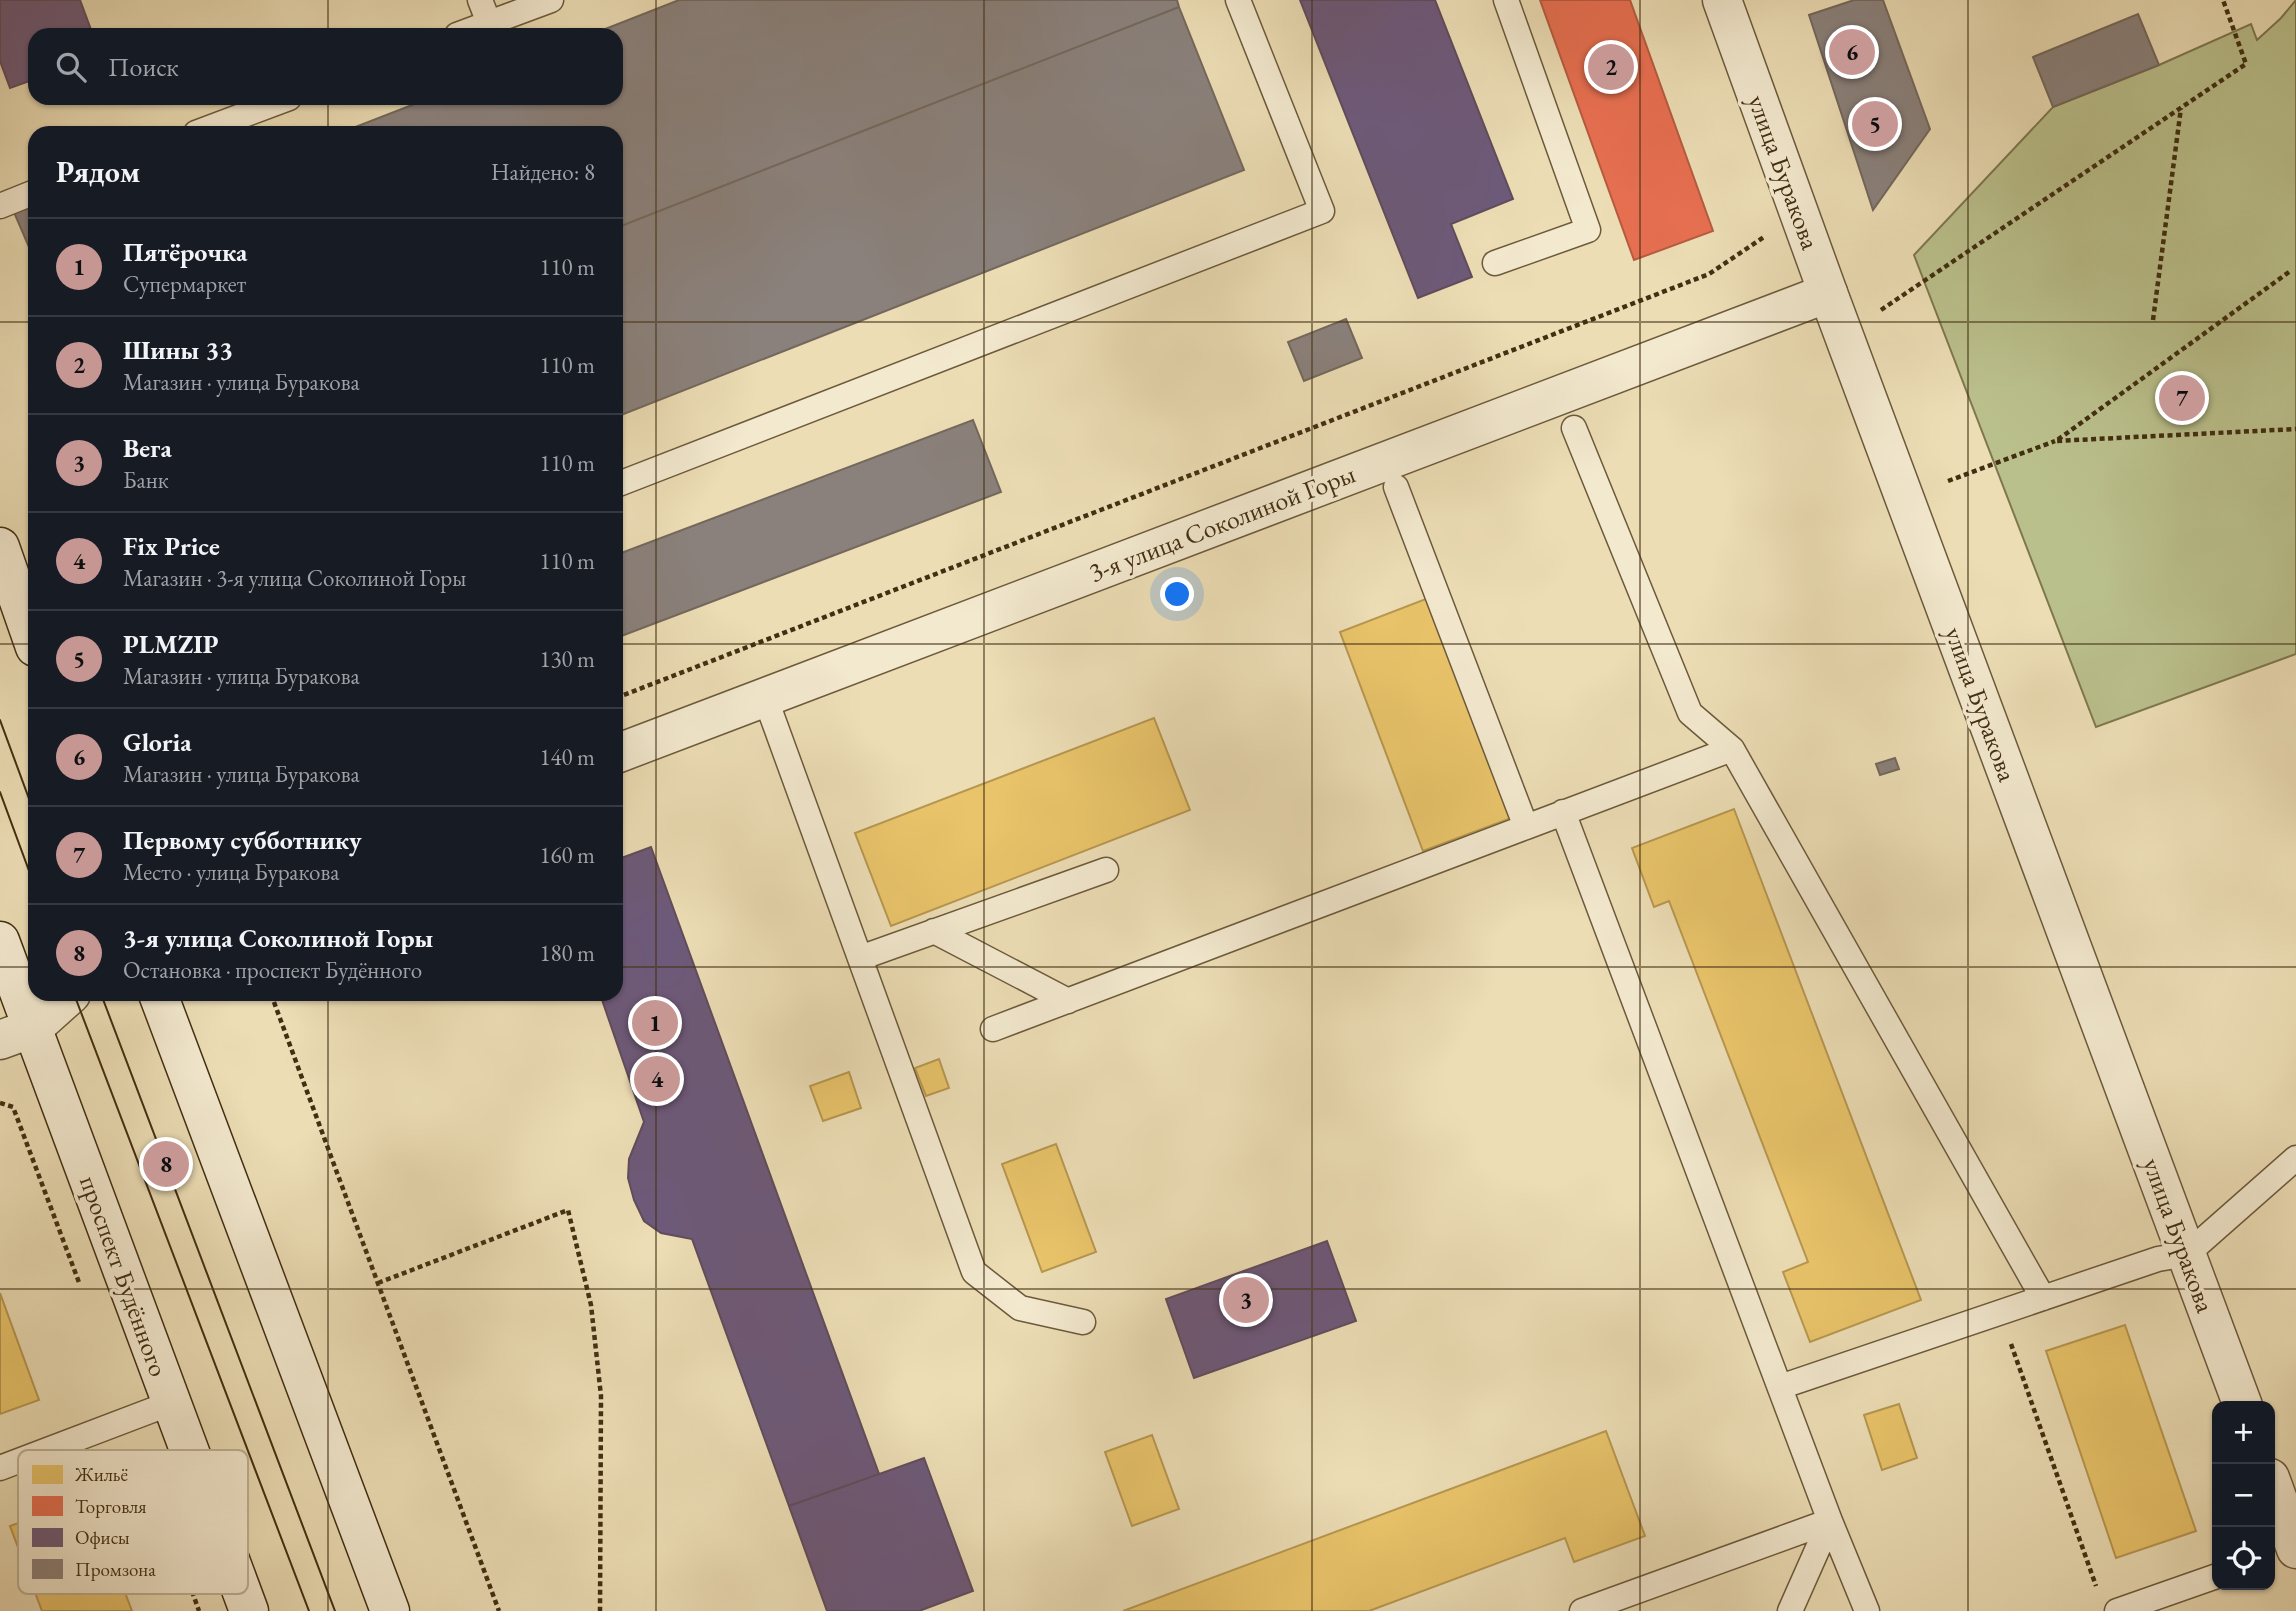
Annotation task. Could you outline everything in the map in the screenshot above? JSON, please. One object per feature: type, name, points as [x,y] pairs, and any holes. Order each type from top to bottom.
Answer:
[{"type":"street","name":"улица Буракова","points":[[1722,0],[1828,293],[2241,1401]]},
{"type":"street","name":"3-я улица Соколиной Горы","points":[[623,751],[1828,293]]},
{"type":"street","points":[[0,547],[28,627]]},
{"type":"street","name":"проспект Будённого","points":[[0,941],[16,1034],[189,1450]]},
{"type":"street","points":[[16,1034],[61,1001]]},
{"type":"street","points":[[161,1001],[390,1611]]},
{"type":"street","points":[[2275,1492],[2296,1549]]},
{"type":"street","name":"проспект Будённого","points":[[243,1594],[249,1611]]},
{"type":"lane","points":[[481,0],[489,23]]},
{"type":"lane","points":[[476,28],[551,0]]},
{"type":"lane","points":[[623,482],[1322,211],[1238,0]]},
{"type":"lane","points":[[1495,263],[1588,230],[1506,0]]},
{"type":"lane","points":[[215,126],[270,105]]},
{"type":"lane","points":[[0,206],[28,195]]},
{"type":"lane","points":[[1574,428],[1690,713],[1732,749],[2043,1298]]},
{"type":"lane","points":[[1396,487],[1526,827]]},
{"type":"lane","points":[[765,697],[974,1272],[1020,1308],[1083,1322]]},
{"type":"lane","points":[[993,1029],[1732,749]]},
{"type":"lane","points":[[1563,812],[1830,1521],[1867,1611]]},
{"type":"lane","points":[[860,958],[1106,870]]},
{"type":"lane","points":[[934,931],[1068,1001]]},
{"type":"lane","points":[[1780,1387],[2158,1259],[2187,1254],[2296,1158]]},
{"type":"lane","points":[[47,1450],[171,1403]]},
{"type":"lane","points":[[0,1468],[18,1461]]},
{"type":"lane","points":[[1582,1611],[1830,1521]]},
{"type":"lane","points":[[1790,1611],[1830,1521]]},
{"type":"lane","points":[[2109,1605],[2212,1577]]},
{"type":"path","points":[[1881,310],[2246,64],[2223,0]]},
{"type":"path","points":[[2152,320],[2181,108]]},
{"type":"path","points":[[623,695],[1709,274],[1774,231]]},
{"type":"path","points":[[1948,481],[2056,441],[2289,272]]},
{"type":"path","points":[[2056,441],[2296,429]]},
{"type":"path","points":[[274,1001],[499,1611]]},
{"type":"path","points":[[0,1103],[13,1107],[84,1295]]},
{"type":"path","points":[[378,1283],[568,1210],[591,1305],[601,1396],[600,1611]]},
{"type":"path","points":[[2000,1313],[2109,1605]]},
{"type":"path","points":[[193,1594],[199,1611]]},
{"type":"green space","points":[[2296,0],[2296,654],[2096,727],[1914,255],[2053,107],[2159,65],[2251,24],[2257,40]]},
{"type":"building: Жильё","points":[[1431,597],[1514,817],[1423,851],[1340,632]]},
{"type":"building: Жильё","points":[[1154,718],[1190,810],[891,926],[855,833]]},
{"type":"building: Жильё","points":[[1734,809],[1921,1300],[1810,1342],[1783,1272],[1808,1262],[1669,901],[1654,907],[1632,848]]},
{"type":"building: Жильё","points":[[939,1059],[949,1088],[926,1096],[915,1068]]},
{"type":"building: Жильё","points":[[849,1072],[861,1108],[823,1121],[810,1086]]},
{"type":"building: Жильё","points":[[1056,1144],[1096,1252],[1042,1272],[1002,1164]]},
{"type":"building: Жильё","points":[[0,1293],[39,1400],[0,1414]]},
{"type":"building: Жильё","points":[[2125,1325],[2196,1531],[2116,1558],[2046,1351]]},
{"type":"building: Жильё","points":[[1899,1404],[1917,1458],[1882,1470],[1864,1415]]},
{"type":"building: Жильё","points":[[1606,1431],[1645,1536],[1574,1562],[1565,1538],[1369,1611],[1123,1611]]},
{"type":"building: Жильё","points":[[1152,1435],[1179,1509],[1132,1526],[1105,1452]]},
{"type":"building: Жильё","points":[[18,1523],[18,1547],[10,1526]]},
{"type":"building: Жильё","points":[[36,1594],[126,1594],[132,1611],[42,1611]]},
{"type":"building: Торговля","points":[[1540,0],[1630,0],[1713,231],[1634,260]]},
{"type":"building: Офисы","points":[[0,0],[80,0],[90,28],[28,28],[28,82],[10,88],[0,61]]},
{"type":"building: Офисы","points":[[1300,0],[1435,0],[1513,199],[1451,224],[1472,277],[1418,298]]},
{"type":"building: Офисы","points":[[651,847],[879,1474],[789,1506],[692,1239],[661,1233],[644,1221],[628,1178],[629,1159],[644,1122],[602,1001],[623,1001],[623,857]]},
{"type":"building: Офисы","points":[[1327,1241],[1356,1321],[1194,1378],[1166,1299]]},
{"type":"building: Офисы","points":[[924,1458],[973,1591],[919,1611],[827,1611],[789,1506]]},
{"type":"building: Промзона","points":[[679,0],[1177,0],[1179,7],[623,225],[623,126],[358,126],[412,105],[623,105],[623,28],[608,28]]},
{"type":"building: Промзона","points":[[1854,0],[1883,0],[1930,129],[1873,210],[1809,15]]},
{"type":"building: Промзона","points":[[1179,7],[1244,170],[623,414],[623,225]]},
{"type":"building: Промзона","points":[[2138,14],[2159,65],[2053,107],[2033,57]]},
{"type":"building: Промзона","points":[[28,204],[28,245],[13,210]]},
{"type":"building: Промзона","points":[[1346,319],[1362,358],[1304,381],[1288,342]]},
{"type":"building: Промзона","points":[[973,420],[1001,492],[623,635],[623,552]]},
{"type":"building: Промзона","points":[[1895,758],[1899,769],[1880,775],[1876,764]]},
{"type":"tram line","points":[[0,720],[28,796]]},
{"type":"tram line","points":[[0,792],[28,868]]},
{"type":"tram line","points":[[77,1001],[248,1450]]},
{"type":"tram line","points":[[104,1001],[335,1611]]},
{"type":"tram line","points":[[248,1451],[309,1611]]},
{"type":"place","name":"Gloria","points":[[1852,52]]},
{"type":"place","name":"Шины 33","points":[[1611,67]]},
{"type":"place","name":"PLMZIP","points":[[1875,124]]},
{"type":"place","name":"Первому субботнику","points":[[2182,398]]},
{"type":"place","name":"Пятёрочка","points":[[655,1023]]},
{"type":"place","name":"Fix Price","points":[[657,1079]]},
{"type":"place","name":"3-я улица Соколиной Горы","points":[[166,1164]]},
{"type":"place","name":"Вега","points":[[1246,1300]]}]
